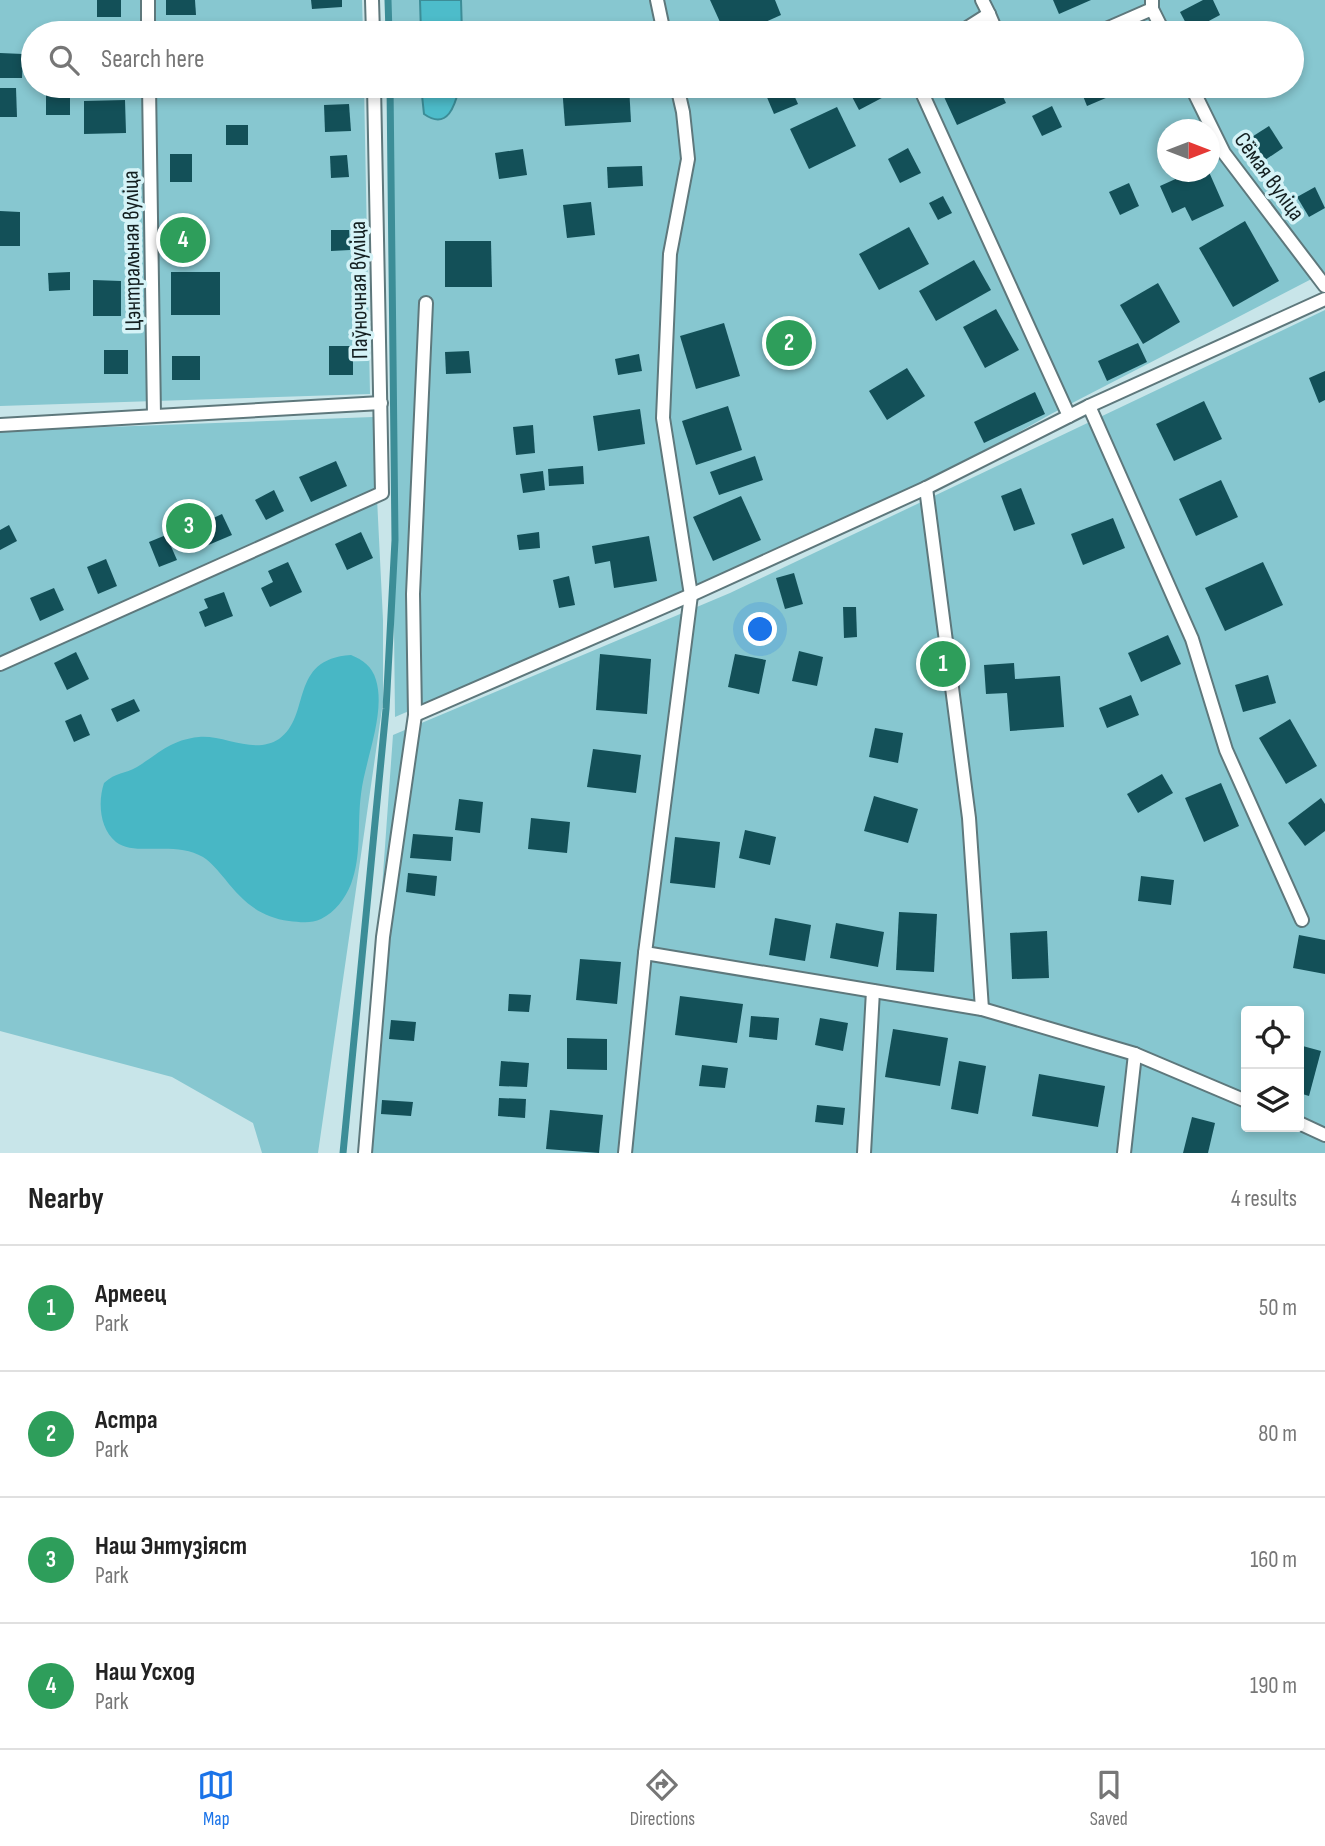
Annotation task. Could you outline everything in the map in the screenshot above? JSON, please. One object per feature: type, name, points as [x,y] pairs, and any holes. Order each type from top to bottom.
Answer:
[{"type":"lane","points":[[148,0],[148,21]]},
{"type":"lane","points":[[372,0],[373,21]]},
{"type":"lane","points":[[657,0],[661,21]]},
{"type":"lane","points":[[982,0],[992,21]]},
{"type":"lane","points":[[1120,21],[1152,4],[1159,21]]},
{"type":"lane","points":[[978,21],[989,14]]},
{"type":"lane","name":"Цэнтральная вуліца","points":[[149,98],[154,415]]},
{"type":"lane","name":"Паўночная вуліца","points":[[0,664],[382,493],[374,98]]},
{"type":"lane","points":[[625,1153],[645,953],[691,595],[663,418],[670,254],[688,159],[680,98]]},
{"type":"lane","points":[[924,98],[1069,416]]},
{"type":"lane","name":"Сёмая вуліца","points":[[1197,98],[1224,153],[1325,286]]},
{"type":"lane","points":[[415,715],[691,595],[926,488],[1089,406],[1325,299]]},
{"type":"lane","points":[[365,1153],[383,937],[415,715],[413,594],[426,303]]},
{"type":"lane","points":[[0,425],[381,403]]},
{"type":"lane","points":[[1089,406],[1192,639],[1226,750],[1302,920]]},
{"type":"lane","points":[[926,488],[969,818],[982,1009]]},
{"type":"lane","points":[[645,953],[982,1009],[1135,1054],[1241,1099]]},
{"type":"lane","points":[[864,1153],[873,991]]},
{"type":"lane","points":[[1124,1153],[1135,1054]]},
{"type":"lane","points":[[1304,1126],[1325,1135]]},
{"type":"shaded area","points":[[0,0],[362,0],[363,21],[21,21],[21,98],[364,98],[370,394],[0,406]]},
{"type":"shaded area","points":[[388,0],[1325,0],[1325,272],[1051,414],[897,501],[395,717],[388,98],[1304,98],[1304,21],[388,21]]},
{"type":"shaded area","points":[[420,0],[461,0],[462,21],[421,21]]},
{"type":"shaded area","points":[[422,98],[457,98],[445,118],[432,118],[424,114]]},
{"type":"shaded area","points":[[1325,310],[1325,1153],[363,1153],[393,735],[730,593]]},
{"type":"shaded area","points":[[373,417],[383,620],[383,702],[318,1153],[262,1153],[253,1123],[172,1077],[0,1031],[0,431]]},
{"type":"shaded area","points":[[351,655],[369,667],[376,680],[377,722],[361,794],[354,873],[346,895],[331,913],[317,921],[309,922],[269,916],[246,901],[203,857],[180,850],[124,846],[110,836],[101,814],[104,783],[108,779],[137,767],[173,744],[189,739],[209,737],[260,745],[279,739],[289,729],[295,717],[309,677],[331,659]]},
{"type":"building","points":[[97,0],[121,0],[121,17],[97,17]]},
{"type":"building","points":[[166,0],[195,0],[196,15],[166,15]]},
{"type":"building","points":[[311,0],[342,0],[342,7],[312,9]]},
{"type":"building","points":[[710,0],[775,0],[781,15],[768,21],[720,21]]},
{"type":"building","points":[[1053,0],[1091,0],[1059,14]]},
{"type":"building","points":[[1203,0],[1213,0],[1220,15],[1209,21],[1185,21],[1180,12]]},
{"type":"building","points":[[0,53],[21,54],[21,78],[0,78]]},
{"type":"building","points":[[0,88],[16,88],[17,117],[0,117]]},
{"type":"building","points":[[46,98],[70,98],[70,115],[46,115]]},
{"type":"building","points":[[563,98],[630,98],[631,122],[565,126]]},
{"type":"building","points":[[767,98],[795,98],[798,104],[774,114]]},
{"type":"building","points":[[853,98],[882,98],[859,110]]},
{"type":"building","points":[[945,98],[1004,98],[1006,103],[957,125]]},
{"type":"building","points":[[1084,98],[1106,98],[1087,106]]},
{"type":"building","points":[[125,100],[126,133],[84,134],[84,101]]},
{"type":"building","points":[[349,104],[351,131],[325,132],[324,105]]},
{"type":"building","points":[[1052,106],[1062,127],[1042,136],[1032,116]]},
{"type":"building","points":[[837,107],[856,146],[809,169],[790,129]]},
{"type":"building","points":[[226,125],[248,125],[248,145],[226,145]]},
{"type":"building","points":[[1269,126],[1283,148],[1262,162],[1247,140]]},
{"type":"building","points":[[908,148],[921,173],[900,183],[888,159]]},
{"type":"building","points":[[523,149],[527,175],[499,179],[495,153]]},
{"type":"building","points":[[170,154],[192,154],[192,182],[170,182]]},
{"type":"building","points":[[347,155],[349,177],[331,178],[330,156]]},
{"type":"building","points":[[642,166],[643,186],[608,188],[607,167]]},
{"type":"building","points":[[1169,182],[1213,182],[1224,206],[1192,221],[1185,207],[1172,213],[1160,186]]},
{"type":"building","points":[[1129,183],[1139,206],[1120,215],[1109,192]]},
{"type":"building","points":[[1315,187],[1325,208],[1309,217],[1297,197]]},
{"type":"building","points":[[943,196],[952,213],[938,220],[929,203]]},
{"type":"building","points":[[591,202],[595,235],[567,238],[563,205]]},
{"type":"building","points":[[0,211],[20,212],[20,246],[0,246]]},
{"type":"building","points":[[1245,221],[1279,281],[1233,307],[1199,248]]},
{"type":"building","points":[[909,227],[929,264],[879,290],[859,254]]},
{"type":"building","points":[[201,229],[201,254],[171,255],[171,230]]},
{"type":"building","points":[[331,230],[349,230],[350,250],[331,251]]},
{"type":"building","points":[[445,241],[491,241],[492,287],[445,287]]},
{"type":"building","points":[[974,260],[991,290],[936,321],[919,291]]},
{"type":"building","points":[[70,272],[70,290],[49,291],[48,273]]},
{"type":"building","points":[[171,272],[220,272],[220,315],[171,315]]},
{"type":"building","points":[[93,280],[121,281],[121,316],[93,316]]},
{"type":"building","points":[[1158,283],[1180,322],[1143,344],[1120,305]]},
{"type":"building","points":[[996,309],[1019,350],[985,368],[963,327]]},
{"type":"building","points":[[724,323],[740,376],[696,389],[680,336]]},
{"type":"building","points":[[1138,343],[1147,362],[1107,381],[1098,361]]},
{"type":"building","points":[[329,346],[353,346],[353,375],[329,375]]},
{"type":"building","points":[[104,350],[128,350],[128,374],[104,374]]},
{"type":"building","points":[[469,351],[471,373],[446,374],[445,352]]},
{"type":"building","points":[[639,354],[642,371],[618,375],[615,359]]},
{"type":"building","points":[[172,356],[200,356],[200,380],[172,380]]},
{"type":"building","points":[[907,368],[925,396],[887,420],[869,391]]},
{"type":"building","points":[[1325,371],[1325,400],[1319,403],[1309,378]]},
{"type":"building","points":[[1035,392],[1045,414],[984,443],[974,422]]},
{"type":"building","points":[[1204,401],[1222,439],[1174,461],[1156,424]]},
{"type":"building","points":[[728,406],[742,450],[696,465],[682,421]]},
{"type":"building","points":[[640,409],[645,444],[598,451],[593,416]]},
{"type":"building","points":[[533,425],[535,453],[516,455],[513,427]]},
{"type":"building","points":[[755,456],[763,480],[719,495],[710,472]]},
{"type":"building","points":[[336,461],[347,486],[311,502],[299,477]]},
{"type":"building","points":[[583,466],[584,484],[549,486],[548,469]]},
{"type":"building","points":[[543,471],[545,490],[523,493],[520,474]]},
{"type":"building","points":[[1221,480],[1238,517],[1196,536],[1179,499]]},
{"type":"building","points":[[1021,488],[1035,524],[1014,531],[1001,496]]},
{"type":"building","points":[[274,490],[284,511],[266,520],[255,500]]},
{"type":"building","points":[[741,496],[761,540],[713,561],[693,517]]},
{"type":"building","points":[[222,514],[232,535],[206,546],[196,526]]},
{"type":"building","points":[[1113,518],[1125,548],[1083,565],[1071,534]]},
{"type":"building","points":[[9,525],[17,541],[0,550],[0,530]]},
{"type":"building","points":[[361,532],[373,558],[347,570],[335,544]]},
{"type":"building","points":[[539,532],[540,548],[519,550],[517,535]]},
{"type":"building","points":[[166,535],[177,560],[159,567],[149,542]]},
{"type":"building","points":[[649,536],[657,581],[614,588],[610,561],[595,564],[592,546]]},
{"type":"building","points":[[106,559],[117,586],[98,594],[87,567]]},
{"type":"building","points":[[288,562],[302,592],[270,607],[261,588],[273,582],[268,571]]},
{"type":"building","points":[[1263,562],[1283,605],[1225,631],[1205,588]]},
{"type":"building","points":[[794,573],[803,604],[785,609],[776,578]]},
{"type":"building","points":[[569,576],[575,605],[559,608],[553,580]]},
{"type":"building","points":[[54,588],[64,610],[40,621],[30,598]]},
{"type":"building","points":[[224,592],[233,616],[205,627],[199,612],[208,608],[204,599]]},
{"type":"building","points":[[843,607],[856,607],[857,637],[844,638]]},
{"type":"building","points":[[1168,635],[1181,664],[1141,682],[1128,653]]},
{"type":"building","points":[[799,651],[823,657],[817,686],[792,681]]},
{"type":"building","points":[[76,652],[89,679],[67,690],[54,663]]},
{"type":"building","points":[[600,654],[651,659],[647,714],[596,710]]},
{"type":"building","points":[[735,654],[766,660],[759,694],[728,687]]},
{"type":"building","points":[[1014,663],[1015,679],[1060,676],[1064,727],[1010,731],[1007,693],[986,694],[984,665]]},
{"type":"building","points":[[1268,675],[1276,703],[1243,712],[1235,685]]},
{"type":"building","points":[[1131,695],[1139,715],[1107,728],[1099,708]]},
{"type":"building","points":[[134,699],[140,711],[117,722],[111,709]]},
{"type":"building","points":[[81,714],[90,735],[74,742],[65,721]]},
{"type":"building","points":[[1290,719],[1317,766],[1286,784],[1259,738]]},
{"type":"building","points":[[875,728],[903,733],[898,763],[869,757]]},
{"type":"building","points":[[593,749],[641,755],[636,793],[587,787]]},
{"type":"building","points":[[1162,774],[1173,793],[1138,813],[1127,794]]},
{"type":"building","points":[[1221,783],[1239,826],[1204,842],[1185,798]]},
{"type":"building","points":[[874,796],[918,809],[908,843],[864,831]]},
{"type":"building","points":[[1321,798],[1325,804],[1325,831],[1305,846],[1288,823]]},
{"type":"building","points":[[459,799],[483,802],[480,833],[455,830]]},
{"type":"building","points":[[531,818],[570,822],[567,853],[528,849]]},
{"type":"building","points":[[745,830],[776,837],[770,865],[739,858]]},
{"type":"building","points":[[413,834],[453,837],[451,861],[410,858]]},
{"type":"building","points":[[675,837],[720,842],[715,888],[670,883]]},
{"type":"building","points":[[408,873],[437,876],[435,896],[406,892]]},
{"type":"building","points":[[1141,876],[1174,880],[1171,905],[1138,901]]},
{"type":"building","points":[[899,912],[937,914],[934,972],[896,970]]},
{"type":"building","points":[[775,918],[811,925],[805,961],[769,955]]},
{"type":"building","points":[[836,923],[884,932],[878,967],[830,958]]},
{"type":"building","points":[[1047,931],[1049,978],[1012,979],[1010,933]]},
{"type":"building","points":[[1299,935],[1325,940],[1325,974],[1293,968]]},
{"type":"building","points":[[580,959],[621,962],[617,1004],[576,1000]]},
{"type":"building","points":[[509,994],[531,995],[529,1012],[508,1011]]},
{"type":"building","points":[[680,996],[743,1004],[737,1043],[675,1035]]},
{"type":"building","points":[[751,1016],[779,1018],[777,1040],[749,1037]]},
{"type":"building","points":[[820,1018],[848,1023],[843,1051],[815,1045]]},
{"type":"building","points":[[391,1020],[416,1022],[414,1041],[389,1039]]},
{"type":"building","points":[[893,1029],[948,1038],[940,1086],[885,1077]]},
{"type":"building","points":[[567,1038],[607,1039],[607,1070],[567,1069]]},
{"type":"building","points":[[1304,1046],[1321,1051],[1309,1096],[1304,1094]]},
{"type":"building","points":[[501,1061],[529,1063],[527,1087],[499,1086]]},
{"type":"building","points":[[959,1061],[986,1066],[978,1114],[951,1109]]},
{"type":"building","points":[[702,1065],[728,1068],[725,1088],[699,1086]]},
{"type":"building","points":[[1039,1074],[1105,1086],[1098,1127],[1032,1116]]},
{"type":"building","points":[[499,1098],[526,1099],[525,1118],[498,1116]]},
{"type":"building","points":[[382,1100],[413,1102],[411,1116],[381,1114]]},
{"type":"building","points":[[817,1105],[845,1108],[843,1125],[815,1122]]},
{"type":"building","points":[[550,1110],[603,1115],[599,1153],[546,1149]]},
{"type":"building","points":[[1192,1117],[1215,1123],[1208,1153],[1183,1153]]},
{"type":"waterway","points":[[388,0],[389,21]]},
{"type":"waterway","points":[[343,1153],[386,709],[395,540],[390,98]]},
{"type":"place","name":"Наш Усход","points":[[183,240]]},
{"type":"place","name":"Астра","points":[[789,343]]},
{"type":"place","name":"Наш Энтузіяст","points":[[189,526]]},
{"type":"place","name":"Армеец","points":[[943,664]]}]
